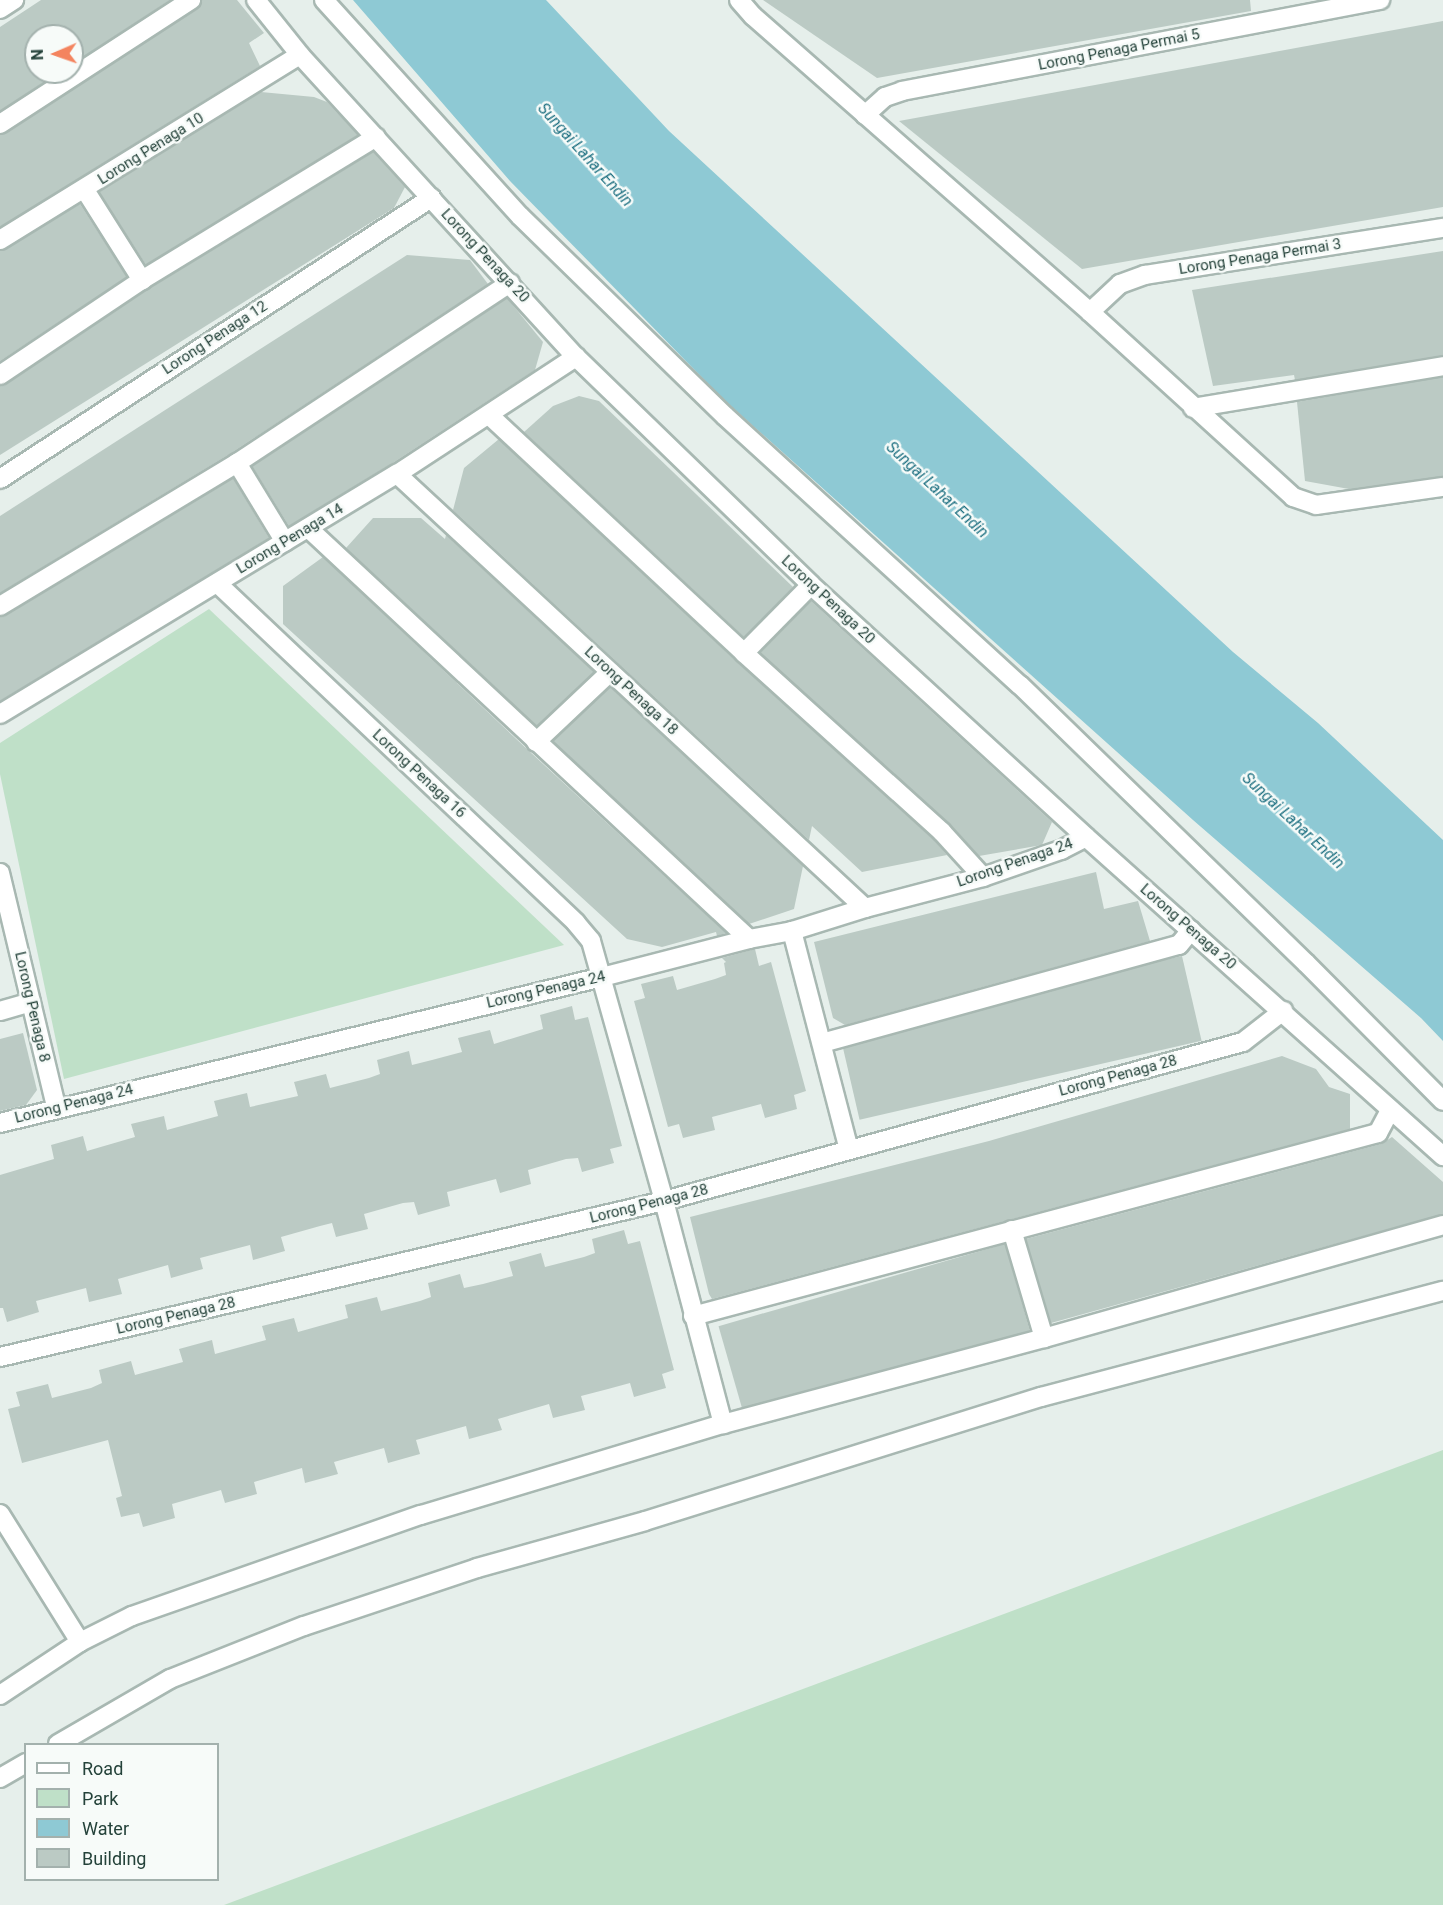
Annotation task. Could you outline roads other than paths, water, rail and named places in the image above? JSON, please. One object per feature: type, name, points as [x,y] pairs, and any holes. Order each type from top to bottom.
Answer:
[{"type":"street","points":[[0,9],[14,0]]},
{"type":"street","points":[[0,124],[190,0]]},
{"type":"street","name":"Lorong Penaga 20","points":[[256,0],[300,55],[576,357],[812,585],[1086,837],[1443,1156]]},
{"type":"street","points":[[324,0],[520,216],[725,416],[1020,685],[1306,963],[1443,1101]]},
{"type":"street","points":[[739,0],[753,16],[1090,312],[1293,497],[1316,505],[1443,487]]},
{"type":"street","name":"Lorong Penaga Permai 5","points":[[865,115],[885,97],[902,91],[1380,0]]},
{"type":"street","name":"Lorong Penaga 10","points":[[0,240],[85,190],[300,55]]},
{"type":"street","points":[[0,375],[142,280],[376,137]]},
{"type":"street","points":[[85,190],[142,280]]},
{"type":"street","name":"Lorong Penaga 12","points":[[0,479],[431,198]]},
{"type":"street","name":"Lorong Penaga Permai 3","points":[[1090,312],[1119,284],[1145,275],[1443,228]]},
{"type":"street","points":[[0,606],[237,464],[510,283]]},
{"type":"street","name":"Lorong Penaga 14","points":[[0,714],[398,474],[576,357]]},
{"type":"street","points":[[1193,408],[1443,366]]},
{"type":"street","points":[[489,415],[744,653],[942,832],[983,877]]},
{"type":"street","points":[[237,464],[285,542]]},
{"type":"street","name":"Lorong Penaga 18","points":[[398,474],[865,908]]},
{"type":"street","points":[[308,528],[748,939]]},
{"type":"street","name":"Lorong Penaga 16","points":[[217,583],[576,923],[591,941],[664,1201],[723,1424]]},
{"type":"street","points":[[744,653],[812,585]]},
{"type":"street","points":[[536,742],[610,672]]},
{"type":"street","name":"Lorong Penaga 24","points":[[0,1123],[56,1107],[602,977],[748,939],[792,931],[865,908],[983,877],[1061,850],[1086,837]]},
{"type":"street","name":"Lorong Penaga 8","points":[[0,873],[5,914],[31,1002],[56,1107]]},
{"type":"street","points":[[822,1043],[1179,945],[1191,930]]},
{"type":"street","points":[[792,931],[849,1150]]},
{"type":"street","points":[[0,1011],[31,1002]]},
{"type":"street","name":"Lorong Penaga 28","points":[[0,1357],[664,1201],[1243,1042],[1283,1011]]},
{"type":"street","points":[[693,1316],[1378,1133],[1390,1110]]},
{"type":"street","points":[[0,1695],[80,1642],[132,1616],[421,1515],[723,1424],[1044,1338],[1443,1225]]},
{"type":"street","points":[[1012,1230],[1044,1338]]},
{"type":"street","points":[[60,1743],[170,1679],[304,1626],[477,1568],[656,1517],[1041,1397],[1443,1291]]},
{"type":"street","points":[[0,1514],[80,1642]]},
{"type":"street","points":[[0,1778],[24,1764]]},
{"type":"water","name":"Sungai Lahar Endin","points":[[353,0],[546,0],[669,131],[1233,652],[1318,723],[1443,840],[1443,1041],[1421,1018],[1193,820],[722,398],[510,181]]}]
